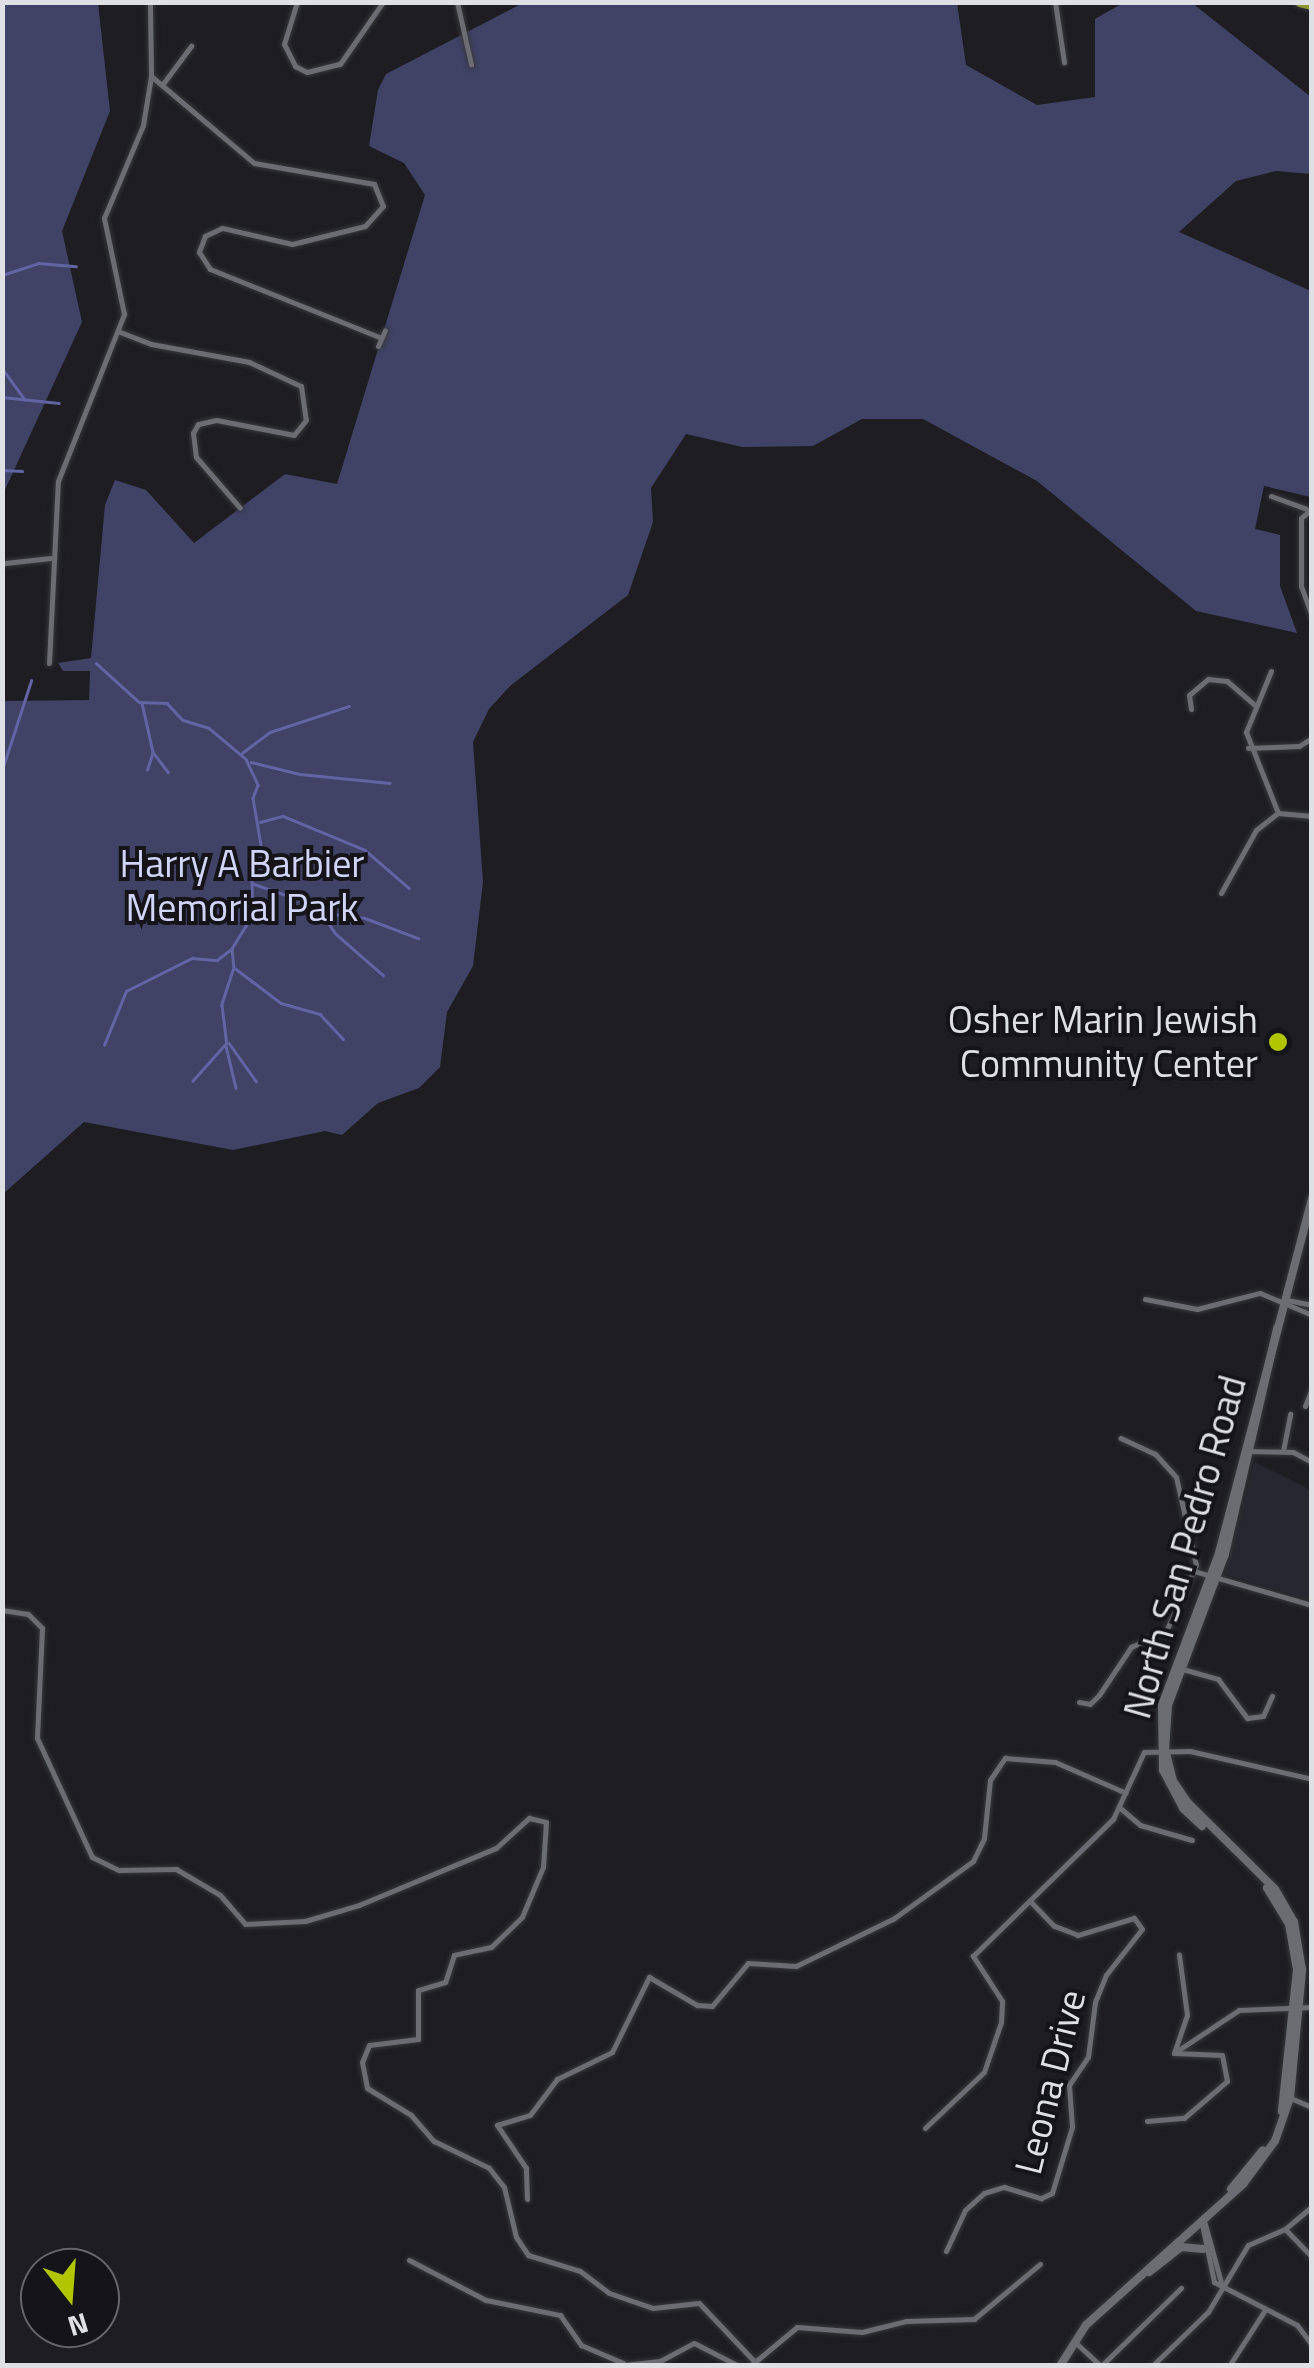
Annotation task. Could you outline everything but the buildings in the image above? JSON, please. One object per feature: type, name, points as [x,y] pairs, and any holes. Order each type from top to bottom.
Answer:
[{"type":"highway","points":[[1300,2],[1312,5]]},
{"type":"street","points":[[49,663],[52,558],[66,456],[120,332],[123,301],[104,218],[143,125],[151,76],[150,2]]},
{"type":"street","points":[[297,2],[284,44],[295,66],[307,72],[340,64],[384,2]]},
{"type":"street","points":[[457,2],[472,64]]},
{"type":"street","points":[[1054,2],[1064,62]]},
{"type":"street","points":[[162,84],[191,46]]},
{"type":"street","points":[[151,76],[254,162],[374,184],[383,206],[365,226],[292,244],[222,228],[204,236],[200,252],[210,269],[382,338]]},
{"type":"street","points":[[378,346],[385,330]]},
{"type":"street","points":[[120,332],[151,344],[250,362],[301,386],[306,414],[294,435],[216,420],[198,424],[193,433],[196,456],[240,508]]},
{"type":"street","points":[[1270,496],[1309,509],[1301,586],[1312,617]]},
{"type":"street","points":[[5,563],[52,558]]},
{"type":"street","points":[[1270,672],[1256,706],[1248,748],[1278,813]]},
{"type":"street","points":[[1190,709],[1190,694],[1208,679],[1227,681],[1256,706]]},
{"type":"street","points":[[1248,748],[1299,746],[1312,738]]},
{"type":"street","points":[[1221,893],[1256,830],[1278,813],[1312,816]]},
{"type":"street","name":"North San Pedro Road","points":[[1060,2366],[1074,2341],[1226,2196],[1270,2138],[1288,2097],[1296,2005],[1294,1940],[1283,1910],[1183,1808],[1162,1750],[1162,1705],[1214,1578],[1312,1198]]},
{"type":"street","points":[[1146,1299],[1183,1309],[1260,1294],[1312,1305]]},
{"type":"street","points":[[1284,1300],[1312,1315]]},
{"type":"street","points":[[1305,1406],[1312,1389]]},
{"type":"street","points":[[1283,1451],[1290,1414]]},
{"type":"street","points":[[1079,1702],[1090,1704],[1099,1695],[1128,1649],[1166,1631],[1194,1571],[1176,1477],[1155,1454],[1121,1438]]},
{"type":"street","points":[[1247,1451],[1283,1451],[1312,1462]]},
{"type":"street","points":[[1194,1571],[1312,1604]]},
{"type":"street","points":[[2,1610],[28,1614],[42,1628],[37,1738],[92,1857],[119,1870],[176,1868],[220,1895],[245,1924],[306,1921],[345,1910],[496,1848],[530,1818],[546,1822],[544,1867],[522,1917],[491,1947],[454,1955],[442,1983],[418,1990],[418,2039],[369,2045],[362,2062],[367,2088],[411,2115],[434,2141],[489,2168],[504,2188],[528,2255],[580,2271],[609,2292],[652,2308],[699,2303],[753,2364],[797,2327],[862,2332],[906,2322],[974,2319],[1040,2264]]},
{"type":"street","points":[[1179,1668],[1218,1679],[1248,1718],[1263,1716],[1272,1696]]},
{"type":"street","points":[[925,2128],[976,2084],[992,2055],[1003,2006],[973,1956],[1120,1808],[1144,1752],[1162,1750],[1312,1779]]},
{"type":"street","points":[[527,2200],[526,2168],[496,2125],[530,2115],[558,2079],[612,2052],[648,1977],[697,2005],[712,2006],[748,1962],[796,1966],[893,1919],[973,1861],[984,1838],[990,1780],[1004,1758],[1055,1762],[1126,1794]]},
{"type":"street","points":[[1120,1808],[1140,1825],[1192,1840]]},
{"type":"street","name":"Leona Drive","points":[[946,2251],[965,2210],[984,2193],[1004,2187],[1041,2198],[1052,2194],[1072,2127],[1070,2085],[1088,2058],[1095,2002],[1106,1974],[1142,1928],[1134,1918],[1078,1935],[1054,1926],[1030,1901]]},
{"type":"street","points":[[1174,2053],[1187,2015],[1178,1954]]},
{"type":"street","points":[[1174,2053],[1239,2010],[1312,2006]]},
{"type":"street","points":[[1148,2121],[1184,2118],[1227,2081],[1222,2056],[1174,2053]]},
{"type":"street","points":[[1288,2097],[1312,2107]]},
{"type":"street","points":[[1152,2366],[1195,2326],[1248,2245],[1285,2229],[1312,2206]]},
{"type":"street","points":[[1203,2216],[1203,2249],[1212,2278],[1297,2325],[1312,2345]]},
{"type":"street","points":[[1203,2216],[1222,2286]]},
{"type":"street","points":[[1285,2229],[1312,2256]]},
{"type":"street","points":[[1140,2276],[1181,2247],[1203,2249]]},
{"type":"street","points":[[409,2260],[486,2300],[560,2315],[581,2345],[620,2364],[660,2361],[694,2344],[739,2366]]},
{"type":"street","points":[[1074,2341],[1101,2366],[1182,2288]]},
{"type":"street","points":[[1229,2366],[1265,2310]]},
{"type":"shaded area","points":[[1254,1462],[1311,1490],[1311,1600],[1225,1574]]},
{"type":"green space","points":[[3,2],[98,3],[110,111],[62,231],[82,322],[3,494]]},
{"type":"green space","name":"Harry A Barbier Memorial Park","points":[[523,3],[957,3],[966,65],[1037,105],[1095,97],[1095,19],[1123,3],[1192,3],[1311,97],[1311,174],[1276,171],[1236,181],[1179,232],[1311,291],[1311,497],[1264,486],[1255,529],[1280,535],[1280,586],[1297,633],[1196,611],[1037,481],[923,419],[862,419],[813,446],[742,447],[686,434],[651,488],[653,522],[628,595],[510,686],[489,709],[473,742],[483,882],[473,966],[447,1012],[440,1067],[419,1088],[378,1103],[342,1135],[325,1131],[233,1150],[84,1122],[3,1194],[2,701],[89,700],[90,671],[63,671],[58,663],[91,658],[105,505],[115,480],[146,490],[194,543],[285,474],[337,484],[425,195],[404,163],[369,146],[378,90],[386,74]]},
{"type":"waterway","points":[[2,275],[38,263],[76,266]]},
{"type":"waterway","points":[[2,368],[25,400]]},
{"type":"waterway","points":[[2,397],[59,403]]},
{"type":"waterway","points":[[2,470],[22,471]]},
{"type":"waterway","points":[[96,663],[139,702],[167,703],[183,720],[209,728],[246,759],[258,785],[253,798],[263,857],[252,876],[253,915],[232,949],[234,967],[222,1005],[227,1043],[193,1081]]},
{"type":"waterway","points":[[2,770],[31,681]]},
{"type":"waterway","points":[[142,703],[153,752],[168,772]]},
{"type":"waterway","points":[[242,753],[270,732],[349,706]]},
{"type":"waterway","points":[[147,770],[153,752]]},
{"type":"waterway","points":[[251,762],[300,774],[390,783]]},
{"type":"waterway","points":[[260,822],[283,816],[365,850],[409,888]]},
{"type":"waterway","points":[[254,884],[317,906],[335,933],[383,975]]},
{"type":"waterway","points":[[325,913],[365,918],[418,938]]},
{"type":"waterway","points":[[104,1045],[126,991],[192,958],[217,960],[231,949]]},
{"type":"waterway","points":[[236,969],[281,1003],[320,1014],[343,1039]]},
{"type":"waterway","points":[[229,1043],[256,1081]]},
{"type":"waterway","points":[[226,1046],[236,1088]]},
{"type":"place","name":"Osher Marin Jewish Community Center","points":[[1278,1042]]}]
